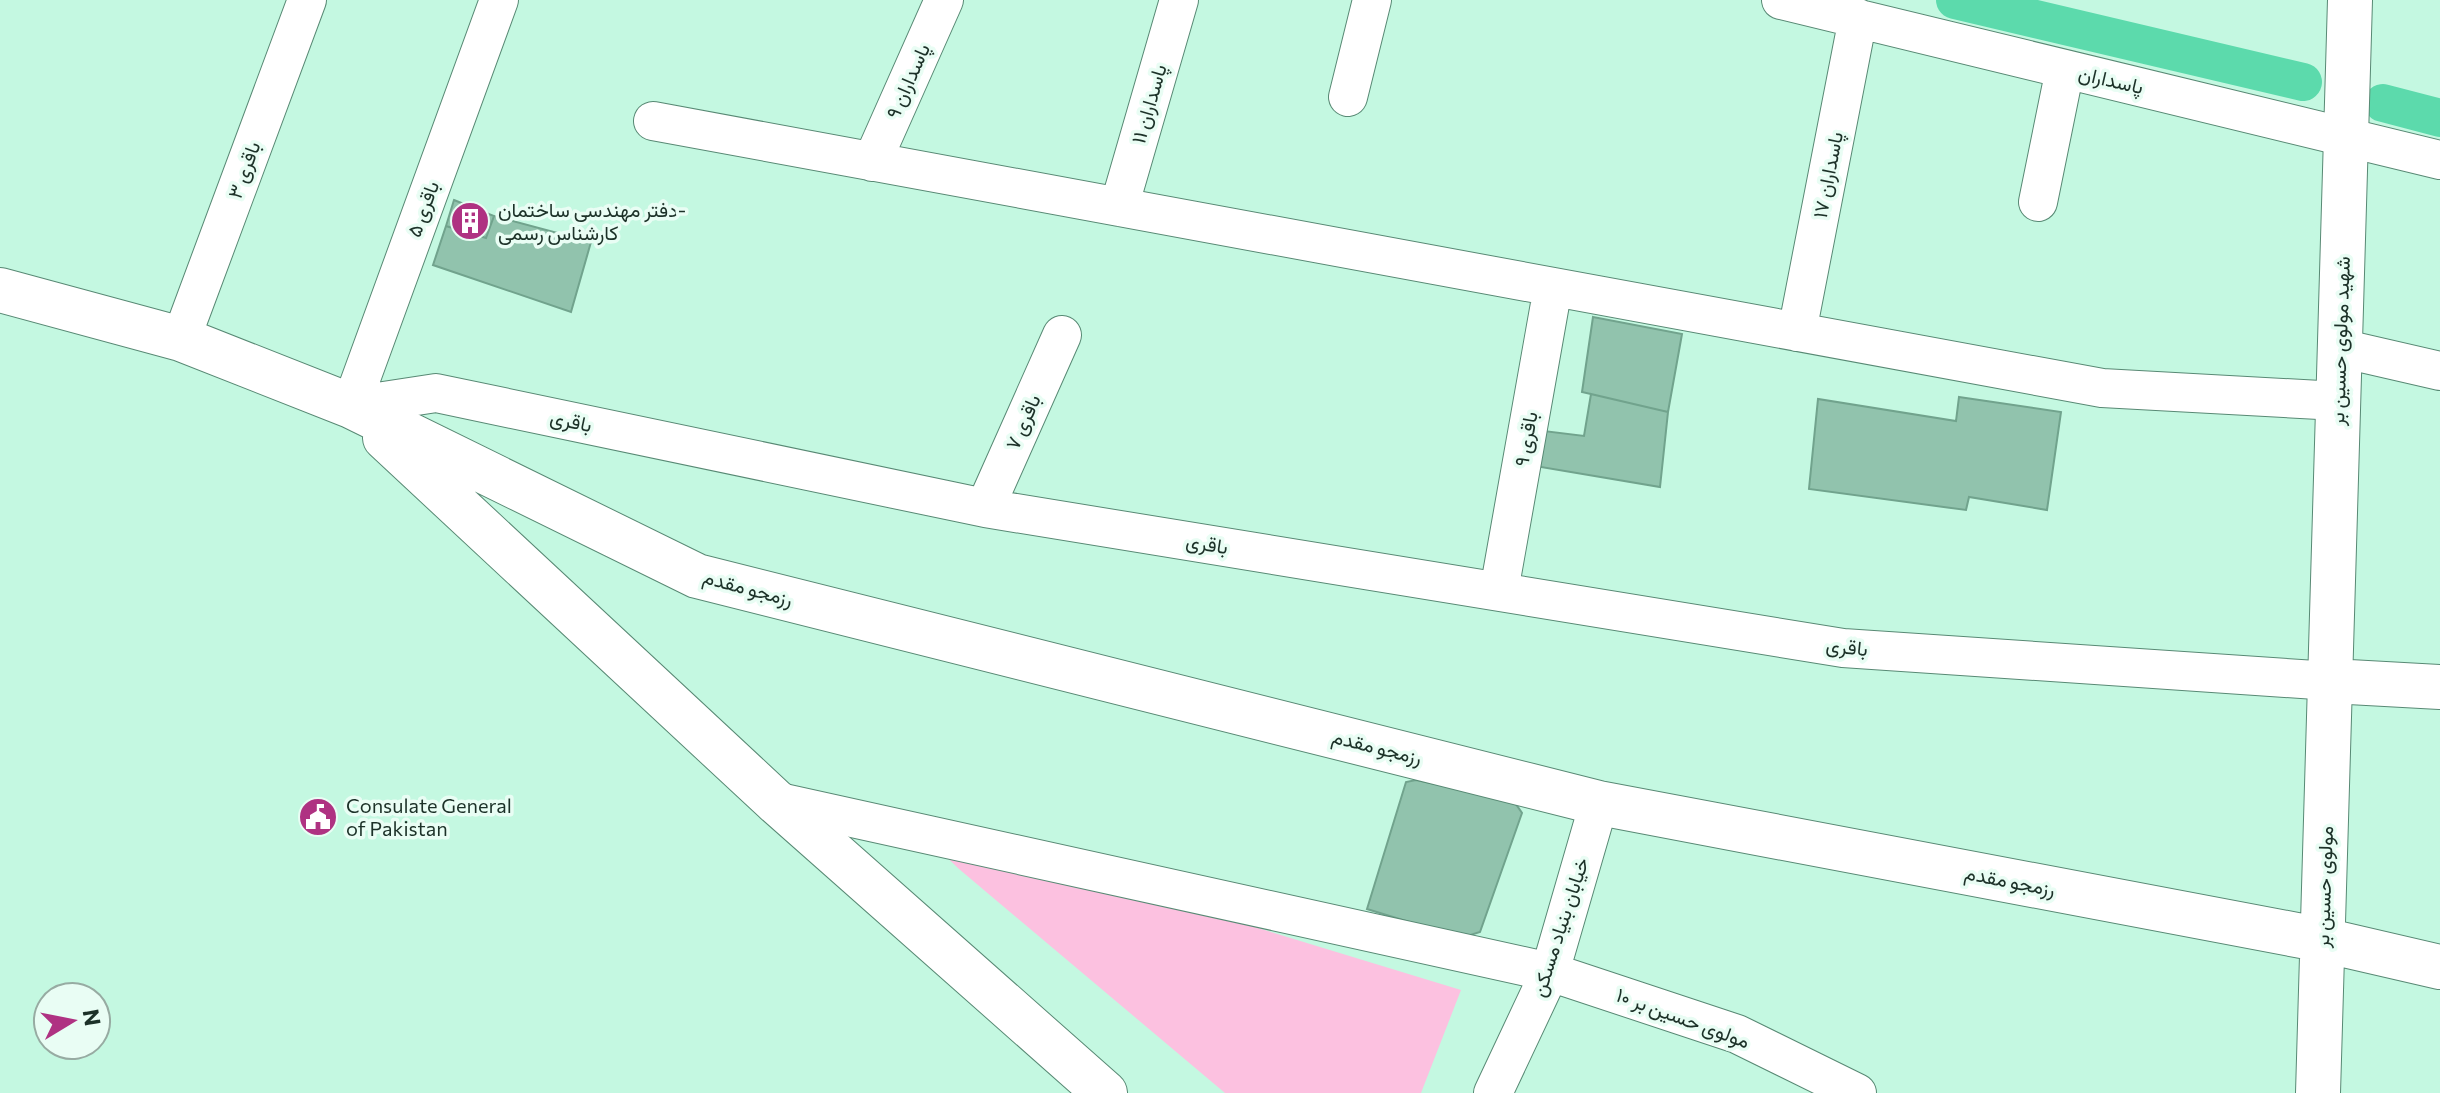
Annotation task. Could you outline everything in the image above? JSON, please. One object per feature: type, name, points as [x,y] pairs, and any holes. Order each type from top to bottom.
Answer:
[{"type":"street","name":"باقری ۳","points":[[181,339],[307,0]]},
{"type":"street","name":"پاسداران ۹","points":[[872,162],[944,0]]},
{"type":"street","name":"پاسداران ۱۱","points":[[1119,207],[1179,0]]},
{"type":"street","points":[[1348,97],[1372,0]]},
{"type":"street","name":"پاسداران","points":[[1781,0],[2440,160]]},
{"type":"street","name":"شهید مولوی حسین بر","points":[[2331,681],[2350,0]]},
{"type":"street","name":"باقری ۵","points":[[351,406],[497,6]]},
{"type":"street","name":"پاسداران ۱۷","points":[[1797,332],[1858,18]]},
{"type":"street","points":[[2038,202],[2065,69]]},
{"type":"street","points":[[653,121],[2102,388],[2338,401]]},
{"type":"street","name":"باقری ۹","points":[[1499,591],[1553,287]]},
{"type":"street","points":[[0,290],[181,339],[351,406],[775,801],[1105,1093]]},
{"type":"street","name":"باقری ۷","points":[[985,508],[1062,335]]},
{"type":"street","points":[[2340,348],[2440,371]]},
{"type":"street","name":"باقری","points":[[351,406],[436,393],[985,508],[1843,648],[2440,687]]},
{"type":"street","name":"رزمجو مقدم","points":[[351,406],[697,576],[1599,803],[2323,940],[2440,967]]},
{"type":"street","name":"مولوی حسین بر","points":[[2318,1093],[2331,681]]},
{"type":"street","name":"مولوی حسین بر ۱۰","points":[[775,801],[1550,972],[1737,1034],[1857,1093]]},
{"type":"street","name":"خیابان بنیاد مسکن","points":[[1493,1093],[1550,972],[1599,803]]},
{"type":"shaded area","points":[[910,822],[1461,990],[1421,1093],[1225,1093],[959,869]]},
{"type":"building","name":"دفتر مهندسی ساختمان- کارشناس رسمی","points":[[454,200],[494,216],[486,238],[446,226]]},
{"type":"building","points":[[494,216],[591,242],[571,312],[433,265],[446,226],[486,238]]},
{"type":"building","points":[[1593,317],[1682,334],[1668,412],[1582,392]]},
{"type":"building","points":[[1591,394],[1668,412],[1660,487],[1529,465],[1536,430],[1584,436]]},
{"type":"building","points":[[1959,397],[2061,412],[2047,510],[1969,497],[1966,510],[1809,489],[1818,399],[1956,421]]},
{"type":"building","points":[[1416,780],[1513,800],[1522,813],[1480,932],[1461,938],[1367,909],[1406,782]]},
{"type":"waterway","points":[[1955,0],[2303,82]]},
{"type":"waterway","points":[[2383,103],[2440,118]]},
{"type":"place","name":"دفتر مهندسی ساختمان- کارشناس رسمی","points":[[470,221]]},
{"type":"place","name":"Consulate General of Pakistan","points":[[318,817]]}]
